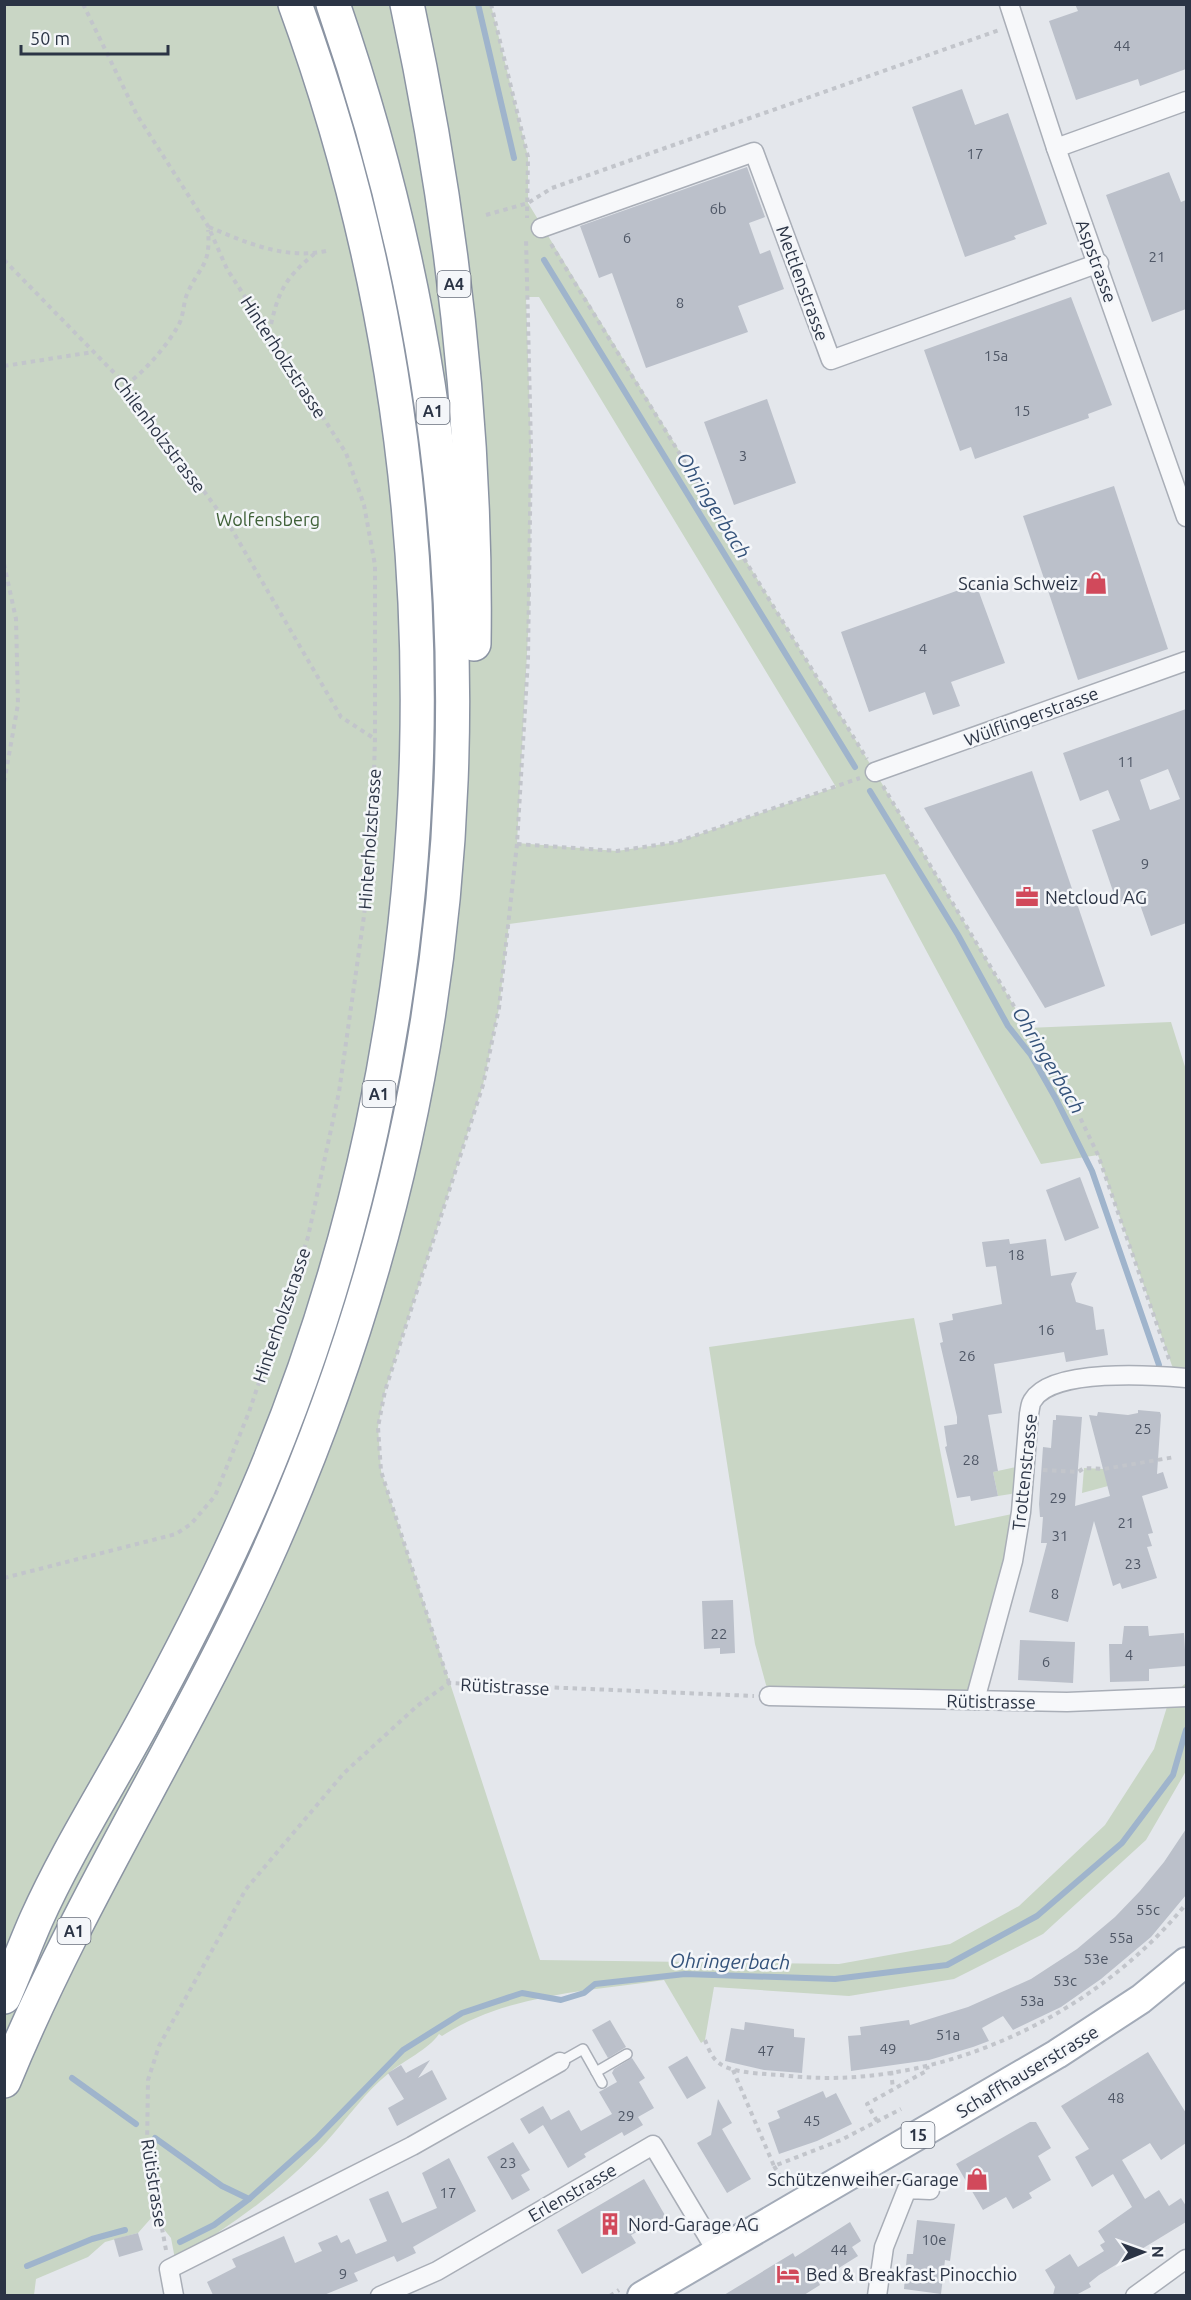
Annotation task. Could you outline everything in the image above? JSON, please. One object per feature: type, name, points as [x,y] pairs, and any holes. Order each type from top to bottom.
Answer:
[{"type":"highway","name":"A1","points":[[4,1997],[37,1918],[193,1628],[239,1533],[278,1438],[314,1339],[355,1199],[381,1086],[398,983],[413,838],[418,723],[417,619],[409,504],[390,360],[369,256],[338,134],[295,4]]},
{"type":"highway","name":"A1","points":[[4,2081],[82,1914],[248,1597],[292,1499],[330,1401],[379,1249],[405,1145],[433,988],[449,830],[453,713],[452,618],[445,511],[432,405],[415,301],[391,197],[363,96],[333,4]]},
{"type":"highway","name":"A4","points":[[407,4],[430,124],[446,227],[462,356],[470,478],[474,624],[472,716],[449,830]]},
{"type":"highway","name":"A1","points":[[4,1960],[37,1918]]},
{"type":"main road","name":"Schaffhauserstrasse","points":[[642,2295],[1058,2054],[1141,1999],[1186,1962]]},
{"type":"street","name":"Aspstrasse","points":[[1009,4],[1056,148],[1099,263],[1186,517]]},
{"type":"street","points":[[1056,148],[1186,101]]},
{"type":"street","name":"Mettlenstrasse","points":[[541,228],[754,152],[831,360],[1099,263]]},
{"type":"street","name":"Wülflingerstrasse","points":[[875,772],[1186,661]]},
{"type":"street","name":"Trottenstrasse","points":[[975,1700],[1013,1561],[1029,1414],[1033,1399],[1050,1386],[1078,1379],[1127,1373],[1186,1378]]},
{"type":"street","name":"Rütistrasse","points":[[769,1696],[1067,1702],[1186,1697]]},
{"type":"street","points":[[174,2295],[169,2269],[412,2146],[560,2062]]},
{"type":"street","name":"Erlenstrasse","points":[[380,2295],[437,2271],[653,2145],[717,2252]]},
{"type":"street","points":[[877,2295],[884,2247],[907,2189],[930,2190]]},
{"type":"street","points":[[1135,2295],[1186,2259]]},
{"type":"lane","points":[[560,2062],[583,2049],[602,2083]]},
{"type":"lane","points":[[596,2072],[627,2054]]},
{"type":"path","name":"Hinterholzstrasse","points":[[4,1578],[176,1534],[191,1524],[215,1496],[249,1412],[308,1237],[339,1092],[371,850],[375,739],[375,565],[364,505],[346,453],[227,269],[208,226],[137,115],[83,4]]},
{"type":"path","points":[[491,4],[528,157],[528,203]]},
{"type":"path","points":[[486,215],[528,203],[552,188],[1016,24]]},
{"type":"path","points":[[126,385],[140,374],[179,324],[187,295],[204,267],[210,251],[208,226],[251,245],[286,252],[315,254],[330,250]]},
{"type":"path","points":[[449,1683],[381,1471],[378,1427],[385,1391],[483,1085],[499,1008],[517,844],[528,659],[531,522],[525,253]]},
{"type":"path","points":[[269,334],[277,295],[300,266],[315,254]]},
{"type":"path","name":"Chilenholzstrasse","points":[[4,260],[126,385],[231,528],[341,717],[375,739]]},
{"type":"path","points":[[4,366],[93,352]]},
{"type":"path","points":[[4,564],[16,618],[18,704],[4,783]]},
{"type":"path","points":[[517,844],[617,851],[677,843],[875,772]]},
{"type":"path","points":[[1044,1470],[1078,1472],[1084,1468],[1104,1469],[1175,1457]]},
{"type":"path","name":"Rütistrasse","points":[[169,2269],[147,2147],[148,2080],[159,2046],[246,1889],[344,1773],[417,1706],[449,1683],[769,1696]]},
{"type":"path","points":[[705,2040],[719,2064],[733,2069],[796,2077],[857,2076],[927,2066],[1002,2042],[1068,2007],[1138,1956],[1186,1904]]},
{"type":"path","points":[[878,2121],[867,2104],[928,2070],[927,2066]]},
{"type":"path","points":[[733,2069],[774,2166],[789,2191]]},
{"type":"path","points":[[891,2072],[893,2089]]},
{"type":"path","points":[[774,2166],[841,2140],[901,2109]]},
{"type":"green space","name":"Wolfensberg","points":[[5,5],[491,5],[528,157],[528,203],[875,772],[1027,1028],[1171,1022],[1186,1070],[1186,1378],[1176,1377],[1098,1155],[1041,1164],[885,874],[509,924],[499,1008],[483,1085],[385,1391],[378,1427],[381,1471],[540,1960],[839,1964],[950,1944],[1019,1906],[1105,1825],[1154,1749],[1170,1697],[1186,1683],[1186,1771],[1146,1840],[1043,1934],[954,1979],[849,1996],[714,1987],[705,2040],[701,2043],[664,1980],[549,1996],[493,2011],[442,2036],[439,2034],[429,2045],[395,2068],[380,2080],[327,2141],[293,2175],[256,2206],[175,2259],[171,2238],[153,2216],[138,2233],[105,2242],[88,2257],[36,2279],[34,2295],[5,2296]],"holes":[[[526,297],[539,297],[836,787],[677,842],[617,851],[517,843],[530,596],[531,447]]]},
{"type":"green space","points":[[914,1318],[955,1526],[1021,1512],[975,1700],[769,1696],[755,1644],[709,1347]]},
{"type":"green space","points":[[1016,1467],[1017,1493],[998,1496],[993,1472]]},
{"type":"green space","points":[[1084,1468],[1104,1469],[1108,1486],[1082,1493]]},
{"type":"building","points":[[1075,4],[1186,4],[1186,69],[1140,86],[1138,79],[1076,100],[1049,21],[1078,11]]},
{"type":"building","points":[[962,89],[975,125],[1008,113],[1047,224],[1014,236],[1016,239],[965,257],[912,107]]},
{"type":"building","points":[[747,167],[765,217],[749,223],[760,254],[770,250],[784,289],[738,306],[748,332],[646,368],[612,273],[599,278],[580,226]]},
{"type":"building","points":[[1169,172],[1181,202],[1186,200],[1186,309],[1152,322],[1106,195]]},
{"type":"building","points":[[1071,297],[1112,405],[1088,414],[1089,418],[975,459],[971,447],[960,451],[924,350]]},
{"type":"building","points":[[767,399],[796,483],[734,505],[704,422]]},
{"type":"building","name":"Scania Schweiz","points":[[1114,486],[1168,649],[1078,680],[1023,516]]},
{"type":"building","points":[[976,584],[1005,663],[951,682],[960,706],[933,715],[925,692],[869,712],[841,632]]},
{"type":"building","points":[[1186,709],[1186,923],[1151,936],[1137,896],[1117,903],[1092,830],[1120,820],[1108,790],[1080,801],[1063,753]],"holes":[[[1168,769],[1180,799],[1150,810],[1140,780]]]},
{"type":"building","name":"Netcloud AG","points":[[1032,771],[1105,986],[1045,1008],[924,808]]},
{"type":"building","points":[[1080,1177],[1099,1228],[1065,1241],[1046,1190]]},
{"type":"building","points":[[1009,1239],[1010,1244],[1046,1239],[1051,1276],[1077,1272],[1071,1284],[1076,1302],[1093,1307],[1096,1330],[1104,1329],[1108,1355],[1066,1362],[1064,1352],[994,1364],[1002,1413],[988,1415],[998,1471],[993,1472],[998,1496],[971,1501],[970,1496],[957,1498],[945,1447],[947,1446],[944,1426],[957,1424],[957,1417],[940,1343],[943,1342],[939,1323],[953,1320],[952,1314],[1002,1304],[996,1266],[986,1267],[982,1242]]},
{"type":"building","points":[[1138,1410],[1160,1412],[1161,1415],[1157,1474],[1163,1472],[1168,1488],[1142,1496],[1153,1533],[1148,1534],[1152,1546],[1147,1547],[1157,1578],[1122,1589],[1120,1583],[1113,1586],[1094,1521],[1068,1622],[1029,1612],[1047,1543],[1041,1543],[1043,1517],[1040,1517],[1039,1504],[1043,1447],[1051,1448],[1053,1420],[1056,1420],[1056,1415],[1082,1417],[1075,1506],[1110,1496],[1089,1415],[1097,1416],[1098,1412],[1128,1415],[1138,1413]]},
{"type":"building","points":[[733,1600],[735,1653],[720,1654],[720,1648],[704,1649],[702,1601]]},
{"type":"building","points":[[1124,1626],[1148,1626],[1149,1636],[1184,1633],[1186,1666],[1149,1669],[1149,1681],[1110,1682],[1109,1644],[1122,1644]]},
{"type":"building","points":[[1020,1640],[1075,1642],[1073,1683],[1018,1680]]},
{"type":"building","points":[[1186,1829],[1186,1895],[1151,1937],[1101,1979],[1061,2007],[1013,2030],[1003,2016],[982,2028],[989,2041],[973,2047],[929,2060],[851,2071],[848,2036],[861,2035],[860,2027],[909,2020],[910,2025],[968,2007],[1031,1979],[1077,1949],[1115,1917],[1140,1891],[1164,1862]]},
{"type":"building","points":[[610,2020],[626,2047],[608,2058],[592,2030]]},
{"type":"building","points":[[745,2022],[794,2029],[794,2037],[805,2038],[802,2073],[764,2070],[725,2061],[731,2028],[744,2030]]},
{"type":"building","points":[[1148,2052],[1186,2113],[1186,2143],[1161,2160],[1150,2143],[1122,2160],[1145,2199],[1159,2190],[1169,2206],[1181,2198],[1186,2206],[1186,2222],[1099,2275],[1089,2283],[1091,2287],[1076,2295],[1053,2295],[1055,2287],[1045,2270],[1070,2254],[1078,2267],[1104,2251],[1100,2245],[1105,2242],[1098,2231],[1132,2207],[1113,2174],[1092,2187],[1075,2157],[1089,2149],[1061,2106]]},
{"type":"building","points":[[687,2056],[706,2088],[687,2099],[668,2067]]},
{"type":"building","points":[[632,2058],[645,2078],[639,2082],[654,2108],[638,2117],[643,2125],[624,2136],[622,2132],[584,2154],[586,2157],[568,2168],[543,2125],[529,2134],[520,2119],[543,2106],[551,2120],[569,2110],[581,2131],[612,2114],[599,2092],[617,2082],[612,2073],[614,2069]]},
{"type":"building","points":[[430,2060],[418,2078],[432,2070],[447,2099],[397,2126],[388,2108],[404,2099],[388,2073],[401,2065],[406,2073]]},
{"type":"building","points":[[823,2091],[826,2098],[836,2093],[852,2124],[817,2141],[779,2154],[768,2123],[780,2118],[777,2111]]},
{"type":"building","points":[[718,2099],[732,2123],[722,2129],[751,2179],[727,2193],[697,2143],[711,2135]]},
{"type":"building","points":[[1030,2122],[1036,2122],[1051,2148],[1038,2156],[1051,2180],[1029,2193],[1032,2198],[1013,2209],[1006,2197],[983,2210],[956,2164]]},
{"type":"building","points":[[513,2142],[530,2170],[521,2175],[530,2190],[512,2200],[487,2157]]},
{"type":"building","points":[[449,2158],[476,2211],[413,2247],[416,2253],[397,2262],[394,2256],[354,2273],[358,2281],[324,2295],[213,2295],[207,2282],[236,2267],[232,2259],[284,2236],[295,2263],[322,2251],[318,2243],[337,2235],[341,2243],[349,2239],[356,2254],[387,2241],[369,2199],[388,2191],[402,2223],[437,2208],[422,2173]]},
{"type":"building","name":"Nord-Garage AG","points":[[644,2179],[666,2217],[631,2235],[636,2243],[582,2274],[557,2230]]},
{"type":"building","points":[[917,2220],[955,2224],[950,2261],[945,2260],[941,2294],[904,2289],[907,2254],[913,2254]]},
{"type":"building","points":[[850,2222],[861,2241],[852,2247],[858,2256],[818,2281],[820,2285],[804,2295],[724,2295],[793,2253],[795,2257]]},
{"type":"building","points":[[138,2233],[143,2250],[119,2257],[114,2239]]},
{"type":"waterway","name":"Ohringerbach","points":[[478,4],[514,158]]},
{"type":"waterway","name":"Ohringerbach","points":[[544,260],[855,767]]},
{"type":"waterway","name":"Ohringerbach","points":[[870,791],[958,935],[1008,1026],[1031,1055],[1056,1099],[1092,1171],[1159,1365]]},
{"type":"waterway","name":"Ohringerbach","points":[[155,2138],[222,2186],[249,2199],[316,2139],[403,2050],[462,2013],[522,1993],[561,2000],[584,1993],[595,1984],[685,1974],[835,1979],[947,1965],[1037,1916],[1122,1843],[1173,1775],[1186,1730]]},
{"type":"waterway","name":"Ohringerbach","points":[[72,2078],[136,2124]]},
{"type":"waterway","points":[[180,2242],[214,2225],[249,2199]]},
{"type":"waterway","points":[[27,2266],[92,2239],[125,2230]]},
{"type":"place","name":"Scania Schweiz","points":[[1096,583]]},
{"type":"place","name":"Netcloud AG","points":[[1027,897]]},
{"type":"place","name":"Schützenweiher-Garage","points":[[977,2179]]},
{"type":"place","name":"Nord-Garage AG","points":[[610,2224]]},
{"type":"place","name":"Bed & Breakfast Pinocchio","points":[[788,2274]]}]
